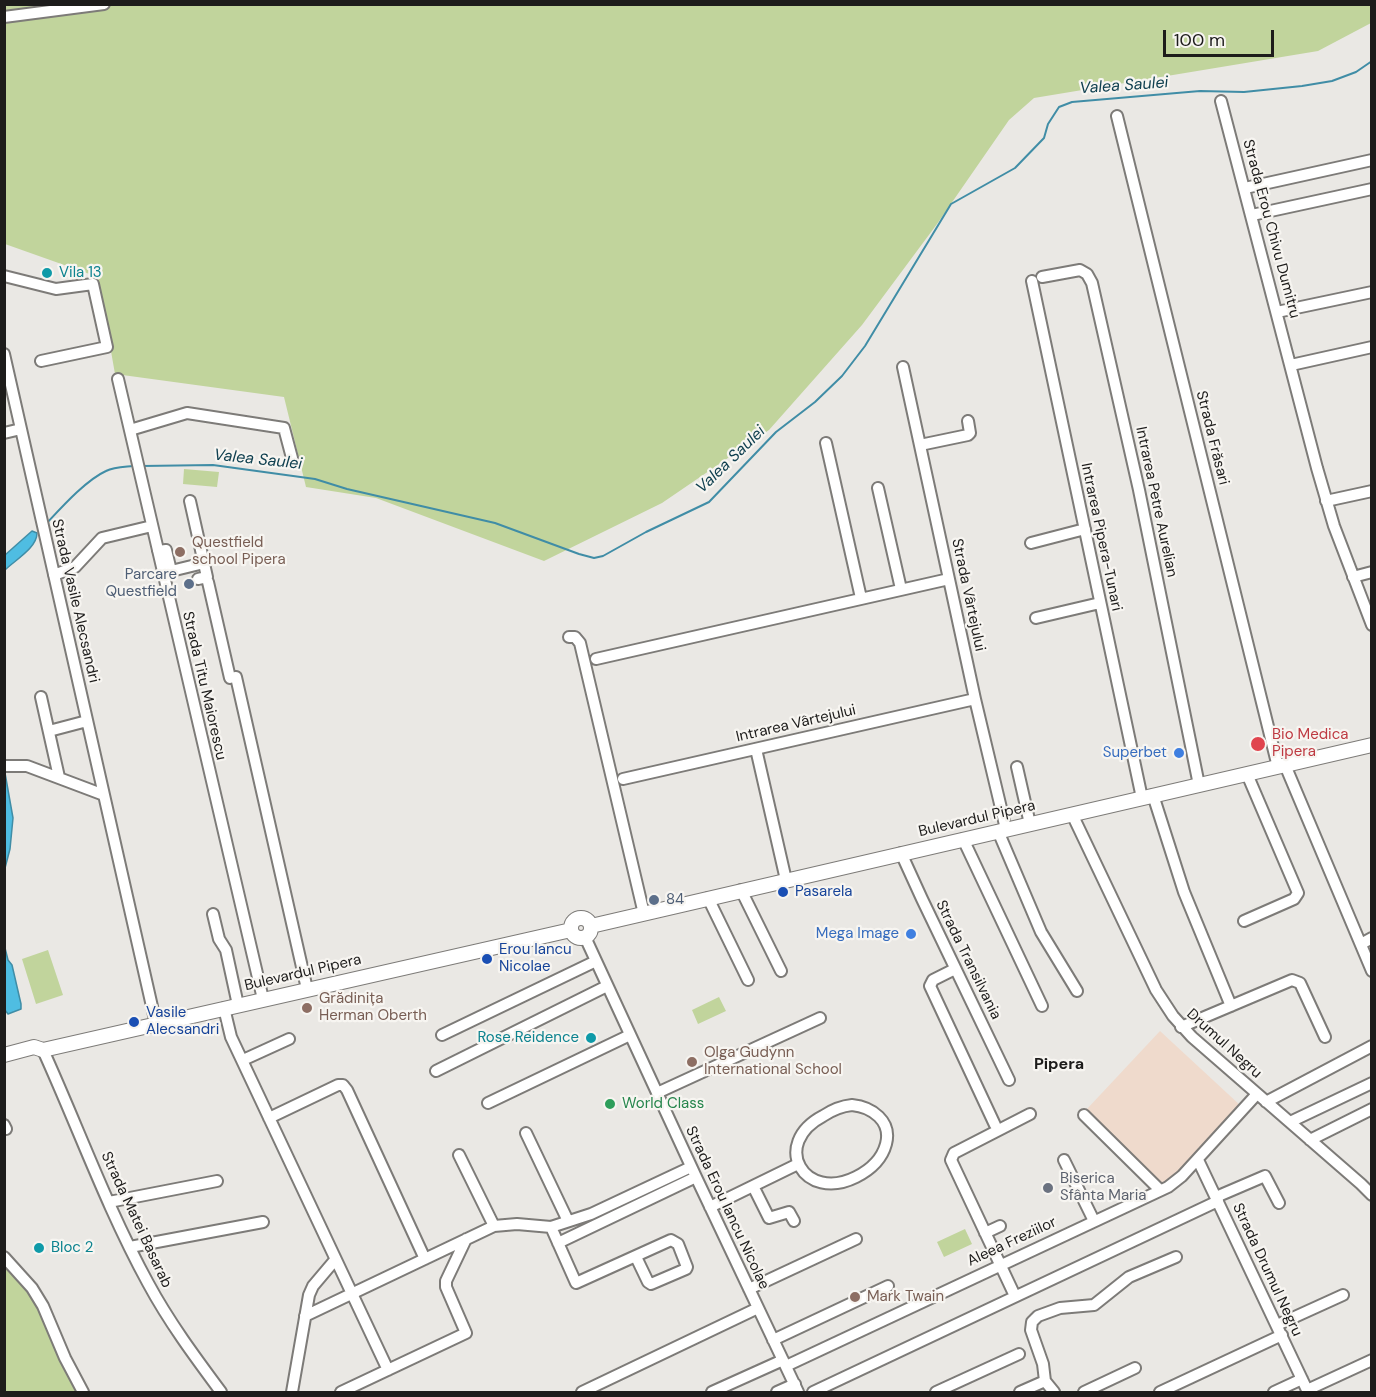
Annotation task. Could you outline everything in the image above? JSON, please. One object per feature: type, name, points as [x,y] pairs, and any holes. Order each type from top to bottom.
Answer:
[{"type":"main road","name":"Bulevardul Pipera","points":[[4,1064],[36,1056],[43,1050],[571,930],[573,921],[579,918],[588,920],[588,932],[644,914],[741,890],[1371,745]]},
{"type":"main road","name":"Bulevardul Pipera","points":[[4,1055],[34,1047],[43,1050]]},
{"type":"street","points":[[4,17],[43,8],[104,5]]},
{"type":"street","name":"Strada Erou Chivu Dumitru","points":[[1221,101],[1326,501],[1371,625]]},
{"type":"street","name":"Strada Frăsari","points":[[1118,116],[1281,766],[1371,971]]},
{"type":"street","points":[[1245,188],[1371,160]]},
{"type":"street","points":[[1252,216],[1371,189]]},
{"type":"street","name":"Intrarea Petre Aurelian","points":[[1037,279],[1080,270],[1087,274],[1092,283],[1144,512],[1199,785]]},
{"type":"street","points":[[4,276],[56,290],[93,284],[107,347],[41,361]]},
{"type":"street","name":"Intrarea Pipera-Tunari","points":[[1037,279],[1100,603],[1148,797],[1231,1006]]},
{"type":"street","points":[[1277,312],[1371,292]]},
{"type":"street","points":[[1291,365],[1371,347]]},
{"type":"street","name":"Strada Vasile Alecsandri","points":[[4,354],[156,1024]]},
{"type":"street","name":"Strada Vârtejului","points":[[903,367],[1002,830],[1041,932],[1077,991]]},
{"type":"street","name":"Strada Titu Maiorescu","points":[[118,379],[263,999]]},
{"type":"street","points":[[130,430],[187,413],[284,428],[292,458]]},
{"type":"street","points":[[920,445],[968,435],[970,433],[968,421]]},
{"type":"street","points":[[4,433],[21,429]]},
{"type":"street","points":[[826,443],[861,598]]},
{"type":"street","points":[[878,488],[901,590]]},
{"type":"street","points":[[1326,501],[1371,491]]},
{"type":"street","points":[[190,501],[207,577],[203,580],[233,678],[307,989]]},
{"type":"street","points":[[54,575],[75,567],[102,538],[152,526]]},
{"type":"street","points":[[1031,543],[1085,529]]},
{"type":"street","points":[[158,552],[166,550],[171,571],[204,563]]},
{"type":"street","points":[[1353,577],[1371,572]]},
{"type":"street","points":[[596,659],[949,579]]},
{"type":"street","points":[[1036,618],[1100,603]]},
{"type":"street","points":[[569,637],[575,637],[580,643],[644,914]]},
{"type":"street","points":[[41,697],[59,777]]},
{"type":"street","name":"Intrarea Vârtejului","points":[[623,780],[975,699]]},
{"type":"street","points":[[49,731],[87,721]]},
{"type":"street","points":[[756,749],[786,880]]},
{"type":"street","points":[[4,766],[27,766],[104,795]]},
{"type":"street","points":[[1017,767],[1030,824]]},
{"type":"street","points":[[1244,921],[1294,899],[1298,893],[1247,774]]},
{"type":"street","name":"Drumul Negru","points":[[1072,814],[1078,831],[1156,990],[1181,1027],[1371,1195]]},
{"type":"street","points":[[963,839],[1042,1006]]},
{"type":"street","name":"Strada Transilvania","points":[[901,853],[1009,1080]]},
{"type":"street","points":[[741,890],[781,971]]},
{"type":"street","points":[[708,898],[748,980]]},
{"type":"street","points":[[213,914],[219,939],[226,950],[231,1007],[229,1022],[237,1036],[241,1057],[388,1370]]},
{"type":"street","name":"Strada Erou Iancu Nicolae","points":[[588,932],[596,962],[796,1388]]},
{"type":"street","points":[[1361,944],[1371,938]]},
{"type":"street","points":[[442,1035],[596,962]]},
{"type":"street","points":[[955,969],[933,980],[930,986],[994,1125]]},
{"type":"street","points":[[1181,1027],[1292,980],[1302,987],[1326,1037]]},
{"type":"street","points":[[436,1071],[607,986]]},
{"type":"street","points":[[657,1094],[820,1018]]},
{"type":"street","points":[[488,1103],[630,1035]]},
{"type":"street","points":[[241,1057],[289,1039]]},
{"type":"street","points":[[1262,1098],[1371,1046]]},
{"type":"street","name":"Strada Matei Basarab","points":[[43,1050],[130,1247],[167,1316],[221,1392]]},
{"type":"street","points":[[1290,1122],[1371,1083]]},
{"type":"street","points":[[269,1118],[338,1085],[343,1085],[424,1259]]},
{"type":"street","name":"Aleea Freziilor","points":[[712,1392],[784,1363],[1160,1190],[1176,1181],[1262,1098]]},
{"type":"street","points":[[852,1105],[870,1109],[877,1114],[886,1128],[886,1143],[881,1156],[868,1170],[851,1179],[835,1184],[819,1183],[807,1176],[798,1164],[796,1149],[800,1135],[814,1121],[837,1108],[852,1105]]},
{"type":"street","points":[[1310,1140],[1371,1108]]},
{"type":"street","points":[[1016,1296],[952,1163],[952,1156],[1030,1114]]},
{"type":"street","points":[[1084,1115],[1160,1190]]},
{"type":"street","points":[[526,1133],[568,1221]]},
{"type":"street","points":[[459,1155],[494,1226]]},
{"type":"street","points":[[1064,1160],[1094,1221]]},
{"type":"street","name":"Strada Drumul Negru","points":[[1198,1160],[1308,1391]]},
{"type":"street","points":[[710,1207],[798,1164]]},
{"type":"street","points":[[305,1316],[494,1226],[517,1224],[551,1227],[591,1214],[693,1172]]},
{"type":"street","points":[[558,1243],[693,1172]]},
{"type":"street","points":[[813,1392],[1265,1176],[1279,1203]]},
{"type":"street","points":[[109,1202],[217,1181]]},
{"type":"street","points":[[753,1185],[769,1218],[789,1212],[794,1221]]},
{"type":"street","points":[[130,1247],[264,1222]]},
{"type":"street","points":[[985,1233],[1000,1226]]},
{"type":"street","points":[[551,1227],[576,1283],[671,1240],[675,1241],[687,1267],[651,1284],[636,1257]]},
{"type":"street","points":[[341,1392],[466,1333],[446,1287],[446,1281],[466,1239]]},
{"type":"street","points":[[749,1289],[856,1239]]},
{"type":"street","points":[[4,1257],[32,1288],[43,1306],[65,1359],[83,1392]]},
{"type":"street","points":[[1054,1392],[1045,1381],[1043,1364],[1031,1330],[1030,1325],[1035,1319],[1060,1308],[1094,1305],[1129,1276],[1176,1257]]},
{"type":"street","points":[[292,1392],[309,1295],[335,1260]]},
{"type":"street","points":[[773,1340],[888,1286]]},
{"type":"street","points":[[1160,1392],[1343,1295]]},
{"type":"street","points":[[582,1392],[758,1308]]},
{"type":"street","points":[[936,1392],[1019,1354]]},
{"type":"street","points":[[1308,1391],[1371,1360]]},
{"type":"street","points":[[1084,1392],[1135,1368]]},
{"type":"street","points":[[1274,1392],[1302,1379]]},
{"type":"street","points":[[1020,1392],[1045,1381]]},
{"type":"street","points":[[777,1392],[796,1388]]},
{"type":"shaded area","points":[[1160,1031],[1241,1106],[1177,1175],[1163,1184],[1086,1110]]},
{"type":"green space","points":[[5,5],[1371,5],[1371,23],[1318,51],[1034,98],[1009,120],[937,224],[862,325],[769,430],[662,503],[544,561],[376,498],[306,487],[284,397],[115,374],[98,277],[5,244]]},
{"type":"green space","points":[[184,469],[219,472],[217,487],[183,484]]},
{"type":"green space","points":[[48,950],[63,995],[36,1004],[22,959]]},
{"type":"green space","points":[[719,997],[726,1011],[698,1024],[692,1010]]},
{"type":"green space","points":[[965,1229],[972,1244],[944,1257],[937,1242]]},
{"type":"green space","points":[[4,1257],[32,1288],[83,1392],[5,1392]]},
{"type":"water","points":[[32,531],[37,533],[33,544],[5,570],[5,555]]},
{"type":"water","points":[[5,773],[13,818],[10,849],[5,868]]},
{"type":"water","points":[[5,948],[12,965],[21,1004],[21,1009],[8,1014],[5,1010]]},
{"type":"waterway","name":"Valea Saulei","points":[[142,466],[213,465],[315,479],[347,489],[495,523],[579,554],[594,558],[603,556],[646,532],[709,502],[776,432],[815,402],[842,376],[865,346],[951,204],[1015,168],[1044,138],[1048,124],[1059,107],[1072,102],[1200,91],[1244,92],[1302,86],[1332,81],[1356,72],[1372,61]]},
{"type":"waterway","name":"Valea Saulei","points":[[46,524],[74,495],[98,475],[112,469],[133,466]]},
{"type":"place","name":"Vila 13","points":[[47,273]]},
{"type":"place","name":"Questfield school Pipera","points":[[180,552]]},
{"type":"place","name":"Parcare Questfield","points":[[189,584]]},
{"type":"place","name":"Bio Medica Pipera","points":[[1258,744]]},
{"type":"place","name":"Superbet","points":[[1179,753]]},
{"type":"place","name":"Pasarela","points":[[783,892]]},
{"type":"place","name":"84","points":[[654,900]]},
{"type":"place","name":"Mega Image","points":[[911,934]]},
{"type":"place","name":"Erou Iancu Nicolae","points":[[487,959]]},
{"type":"place","name":"Grădinița Herman Oberth","points":[[307,1008]]},
{"type":"place","name":"Vasile Alecsandri","points":[[134,1022]]},
{"type":"place","name":"Rose Reidence","points":[[591,1038]]},
{"type":"place","name":"Olga Gudynn International School","points":[[692,1062]]},
{"type":"place","name":"World Class","points":[[610,1104]]},
{"type":"place","name":"Biserica Sfânta Maria","points":[[1048,1188]]},
{"type":"place","name":"Bloc 2","points":[[39,1248]]},
{"type":"place","name":"Mark Twain","points":[[855,1297]]},
{"type":"district","name":"Pipera","points":[[1059,1065]]}]
